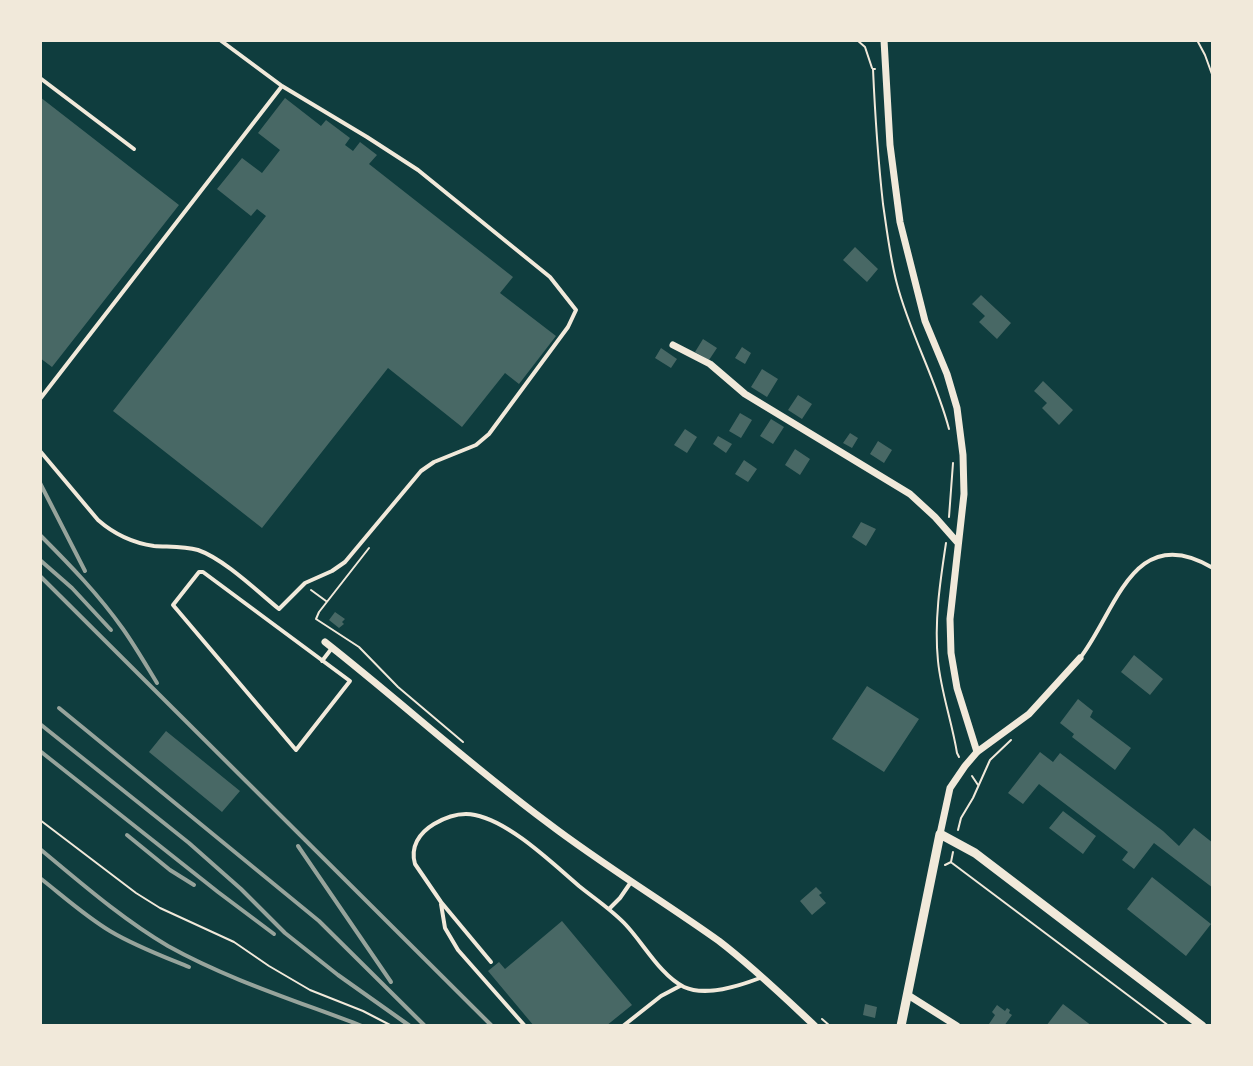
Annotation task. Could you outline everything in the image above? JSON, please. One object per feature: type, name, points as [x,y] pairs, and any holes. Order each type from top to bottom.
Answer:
[{"type":"street","points":[[884,40],[890,145],[900,222],[925,321],[957,408],[964,494],[950,619],[951,653],[957,688],[977,752]]},
{"type":"street","points":[[673,345],[710,364],[745,394],[910,494],[958,543]]},
{"type":"street","points":[[325,642],[493,781],[631,882],[719,941],[815,1026]]},
{"type":"street","points":[[901,1026],[950,788],[977,752],[1029,714],[1080,658]]},
{"type":"street","points":[[940,834],[975,853],[1202,1026]]},
{"type":"street","points":[[908,995],[957,1026]]},
{"type":"lane","points":[[40,451],[98,520],[121,536],[144,544],[204,553],[279,609],[305,583],[345,562],[412,480],[428,465],[476,445],[489,434],[568,327],[576,310],[550,277],[418,170],[282,86],[220,40]]},
{"type":"lane","points":[[40,78],[134,149]]},
{"type":"lane","points":[[40,399],[282,86]]},
{"type":"lane","points":[[1080,658],[1119,592],[1147,563],[1164,556],[1179,555],[1213,568]]},
{"type":"lane","points":[[199,572],[203,572],[322,661],[350,681],[296,750],[173,605],[199,572]]},
{"type":"lane","points":[[322,661],[332,648]]},
{"type":"lane","points":[[491,962],[441,902],[415,864],[413,850],[420,836],[444,819],[466,814],[492,820],[512,833],[609,908],[680,986],[710,990],[763,977]]},
{"type":"lane","points":[[609,908],[631,882]]},
{"type":"lane","points":[[441,902],[445,928],[458,950],[525,1026]]},
{"type":"lane","points":[[623,1026],[661,996],[680,986]]},
{"type":"path","points":[[857,40],[865,47],[873,69],[876,144],[889,251],[897,286],[921,355],[941,399],[951,434]]},
{"type":"path","points":[[1197,40],[1213,77]]},
{"type":"path","points":[[873,69],[885,67]]},
{"type":"path","points":[[953,460],[938,609],[938,660],[957,753],[978,785]]},
{"type":"path","points":[[370,546],[316,619],[359,647],[398,687],[467,746]]},
{"type":"path","points":[[305,583],[327,601]]},
{"type":"path","points":[[955,842],[961,818],[990,760],[1012,740]]},
{"type":"path","points":[[40,820],[160,908],[234,942],[310,990],[392,1026]]},
{"type":"path","points":[[951,862],[1169,1026]]},
{"type":"path","points":[[820,1017],[830,1026]]},
{"type":"building","points":[[40,97],[179,205],[52,367],[40,358]]},
{"type":"building","points":[[285,98],[321,126],[326,120],[350,138],[345,145],[353,151],[360,142],[377,155],[369,164],[513,277],[500,293],[556,336],[519,384],[505,373],[462,427],[388,368],[262,528],[113,411],[266,216],[257,209],[251,216],[217,189],[242,158],[262,173],[280,150],[258,133]]},
{"type":"building","points":[[855,247],[878,269],[867,282],[843,260]]},
{"type":"building","points":[[981,295],[1011,323],[997,339],[979,322],[985,316],[972,304]]},
{"type":"building","points":[[703,339],[717,348],[709,360],[695,352]]},
{"type":"building","points":[[742,347],[751,353],[745,364],[735,358]]},
{"type":"building","points":[[661,348],[677,359],[671,368],[655,358]]},
{"type":"building","points":[[762,369],[778,379],[767,397],[751,387]]},
{"type":"building","points":[[1043,381],[1073,410],[1059,425],[1042,408],[1047,403],[1034,391]]},
{"type":"building","points":[[798,395],[812,404],[802,419],[788,410]]},
{"type":"building","points":[[740,413],[752,420],[741,438],[729,431]]},
{"type":"building","points":[[771,419],[784,427],[773,444],[760,436]]},
{"type":"building","points":[[685,429],[697,437],[687,453],[674,445]]},
{"type":"building","points":[[850,433],[858,438],[852,448],[843,443]]},
{"type":"building","points":[[718,436],[732,444],[726,453],[713,444]]},
{"type":"building","points":[[878,441],[892,450],[884,463],[870,454]]},
{"type":"building","points":[[795,449],[810,459],[800,475],[785,465]]},
{"type":"building","points":[[744,460],[757,469],[748,482],[735,474]]},
{"type":"building","points":[[861,522],[876,529],[866,546],[852,537]]},
{"type":"building","points":[[335,612],[345,619],[339,628],[329,620]]},
{"type":"building","points":[[1134,655],[1163,679],[1150,695],[1121,672]]},
{"type":"building","points":[[867,686],[919,719],[884,772],[832,739]]},
{"type":"building","points":[[1078,699],[1093,711],[1090,717],[1131,748],[1115,770],[1072,737],[1074,734],[1060,723]]},
{"type":"building","points":[[166,731],[240,791],[222,812],[149,752]]},
{"type":"building","points":[[1040,752],[1053,762],[1060,753],[1179,846],[1194,828],[1213,843],[1213,888],[1154,843],[1134,869],[1122,860],[1128,852],[1039,784],[1023,804],[1008,793]]},
{"type":"building","points":[[1063,811],[1096,836],[1083,854],[1049,828]]},
{"type":"building","points":[[1152,877],[1211,924],[1186,956],[1127,909]]},
{"type":"building","points":[[816,887],[826,903],[812,915],[800,901]]},
{"type":"building","points":[[562,921],[632,1005],[606,1026],[534,1026],[488,971],[499,962],[505,969]]},
{"type":"building","points":[[865,1004],[877,1007],[875,1018],[863,1015]]},
{"type":"building","points":[[1063,1004],[1092,1026],[1046,1026]]},
{"type":"building","points":[[997,1005],[1005,1011],[1007,1008],[1010,1010],[1012,1015],[1004,1026],[989,1024]]},
{"type":"railway","points":[[40,483],[85,571]]},
{"type":"railway","points":[[40,535],[104,604],[157,683]]},
{"type":"railway","points":[[40,560],[72,588],[111,630]]},
{"type":"railway","points":[[40,576],[492,1026]]},
{"type":"railway","points":[[59,708],[319,921],[425,1026]]},
{"type":"railway","points":[[40,724],[189,843],[285,933],[410,1026]]},
{"type":"railway","points":[[40,751],[274,934]]},
{"type":"railway","points":[[127,835],[194,885]]},
{"type":"railway","points":[[298,846],[391,982]]},
{"type":"railway","points":[[40,849],[86,888],[168,946],[239,980],[362,1026]]},
{"type":"railway","points":[[40,878],[110,931],[189,967]]}]
